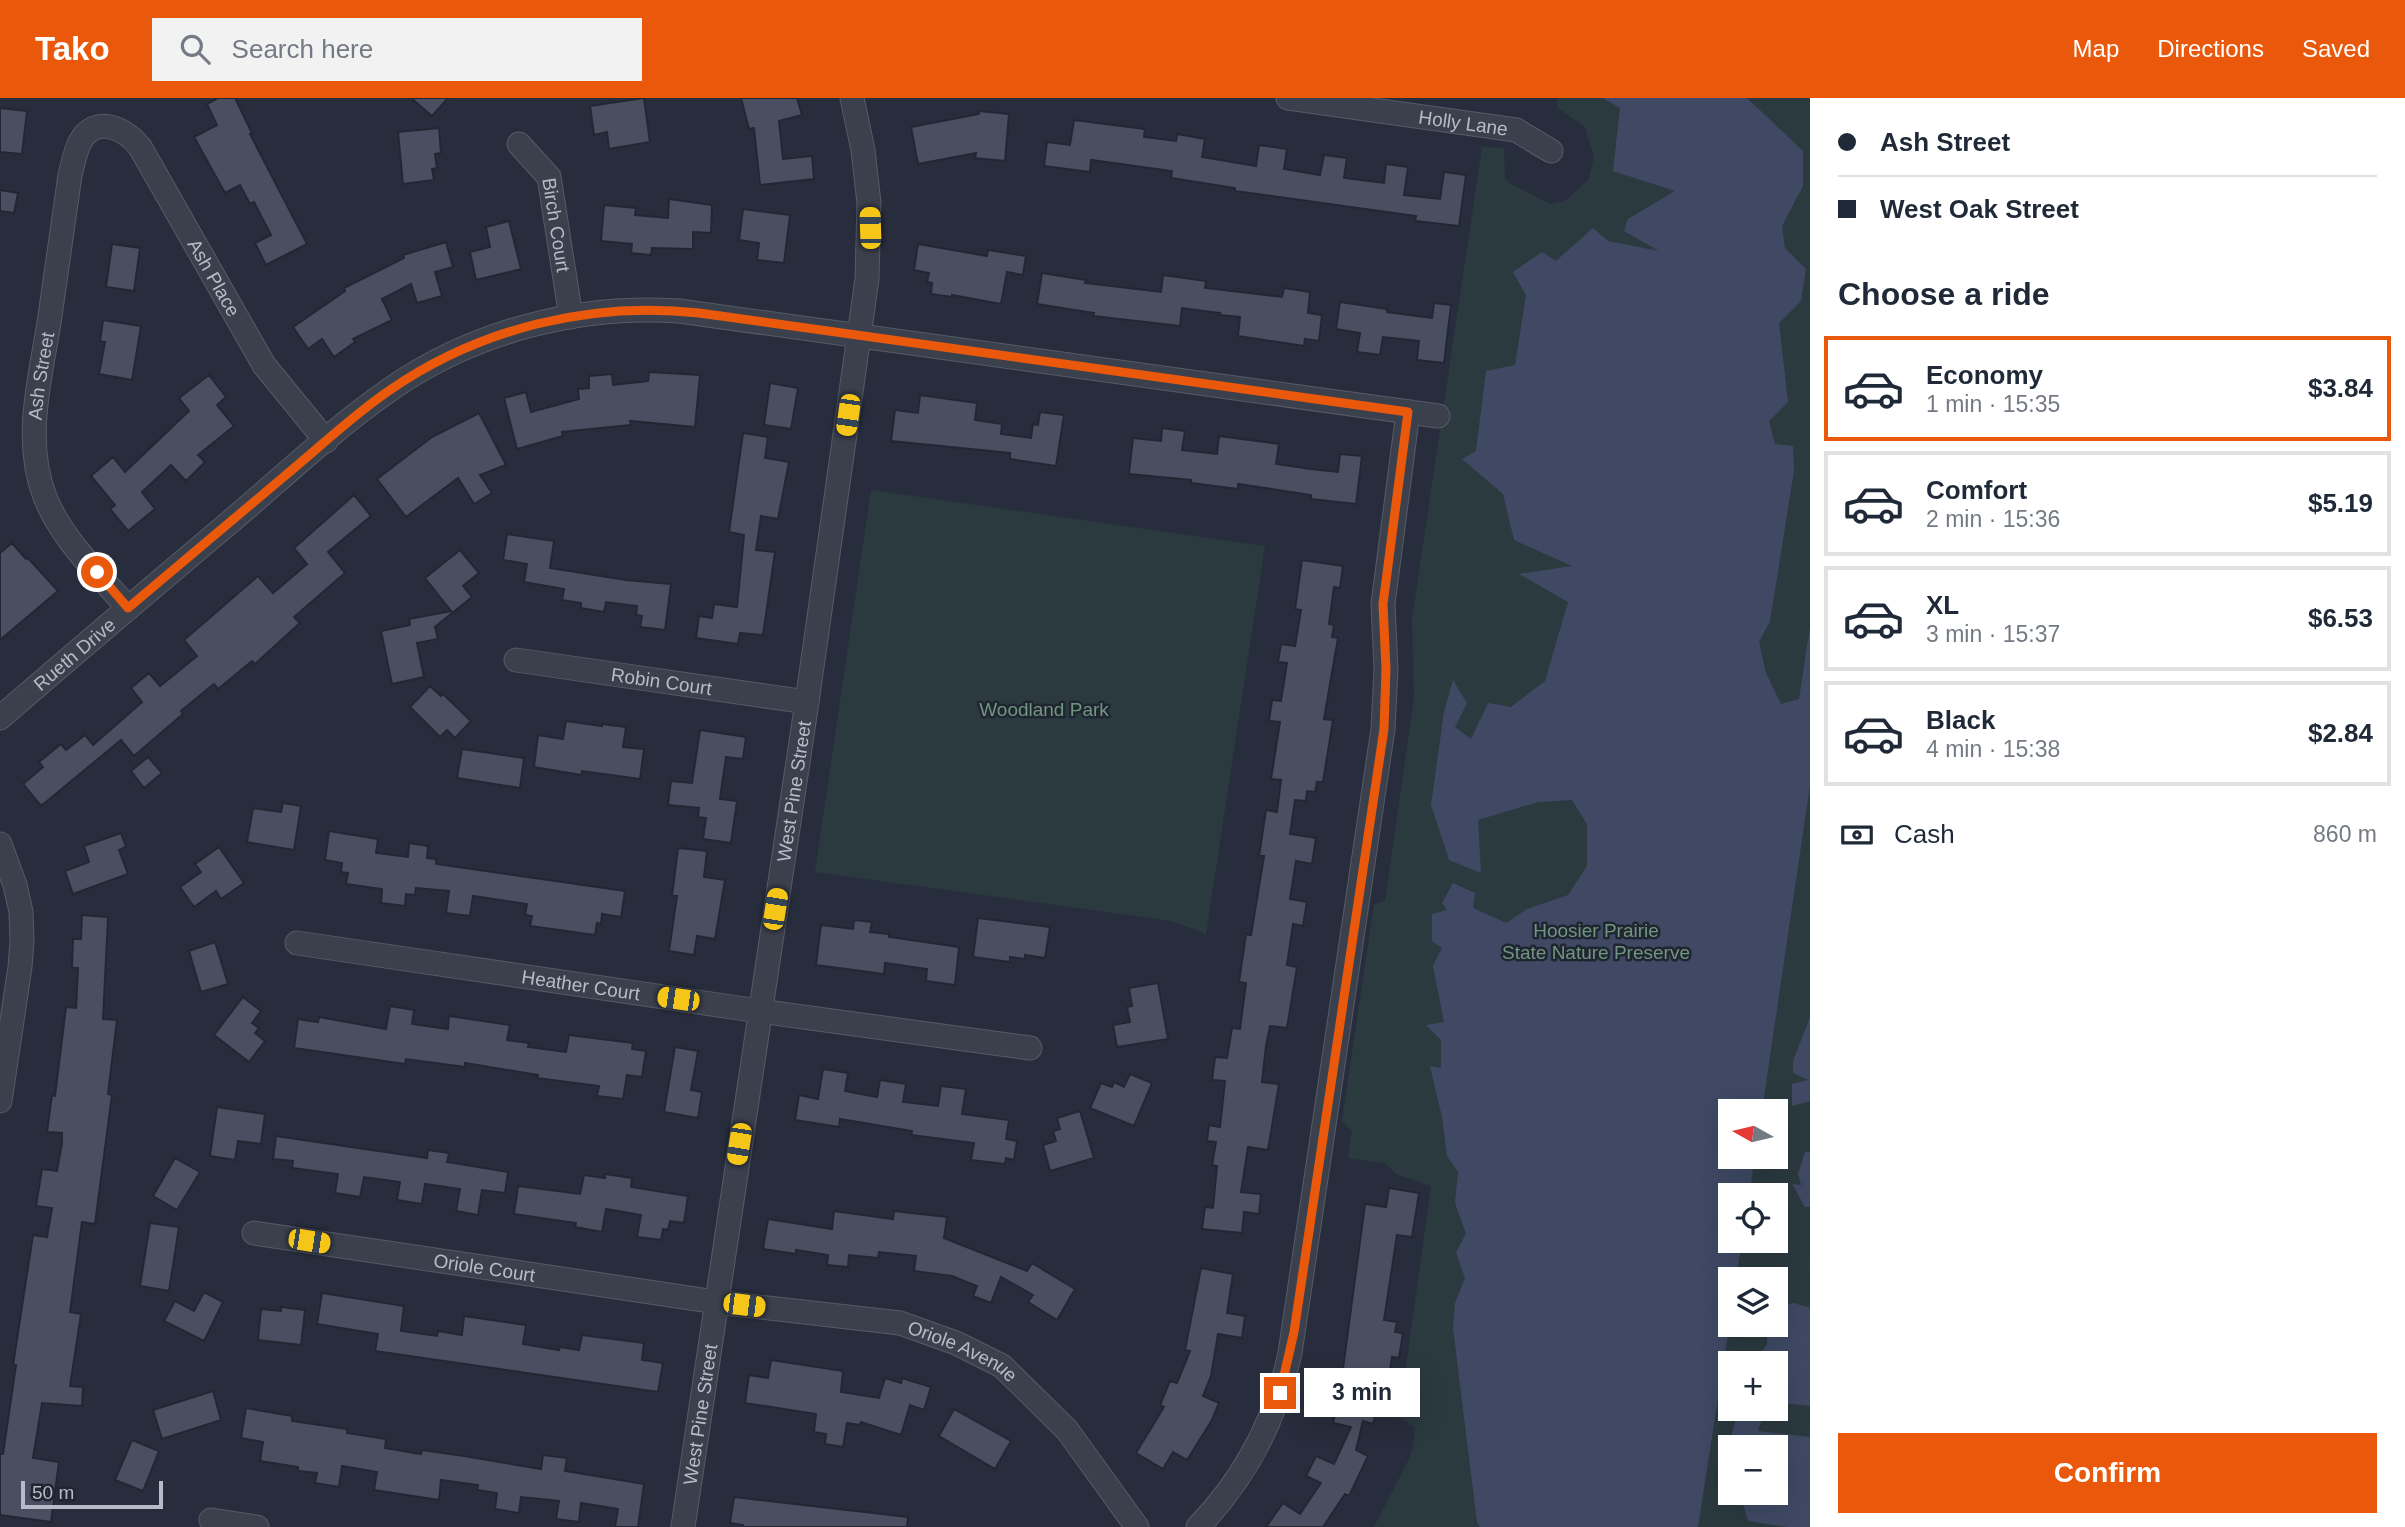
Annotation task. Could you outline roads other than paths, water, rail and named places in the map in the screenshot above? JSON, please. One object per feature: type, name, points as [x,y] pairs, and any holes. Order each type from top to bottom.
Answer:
[{"type":"street","name":"West Pine Street","points":[[682,1527],[860,335],[869,254],[869,203],[863,150],[852,98]]},
{"type":"street","name":"Holly Lane","points":[[1288,98],[1398,106],[1516,130],[1551,151]]},
{"type":"street","name":"Ash Place","points":[[100,127],[124,131],[140,147],[264,365],[326,441]]},
{"type":"street","name":"Ash Street","points":[[100,127],[88,133],[79,143],[71,175],[36,406],[35,452],[38,475],[55,517],[68,538],[128,608]]},
{"type":"street","name":"Birch Court","points":[[519,144],[549,177],[571,317]]},
{"type":"street","name":"Rueth Drive","points":[[0,718],[326,441],[390,390],[448,356],[512,330],[571,317],[659,309],[1438,416]]},
{"type":"street","points":[[1198,1527],[1222,1499],[1254,1452],[1280,1393],[1290,1353],[1384,729],[1386,669],[1383,604],[1408,412]]},
{"type":"street","name":"Robin Court","points":[[516,660],[807,702]]},
{"type":"street","points":[[0,844],[15,885],[21,912],[22,941],[0,1101]]},
{"type":"street","name":"Heather Court","points":[[297,943],[1030,1048]]},
{"type":"street","name":"Oriole Court","points":[[254,1233],[716,1302]]},
{"type":"street","name":"Oriole Avenue","points":[[716,1302],[900,1323],[956,1343],[1002,1366],[1067,1430],[1137,1527]]},
{"type":"street","points":[[211,1520],[257,1527]]},
{"type":"water","name":"Hoosier Prairie State Nature Preserve","points":[[1603,98],[1747,98],[1803,151],[1803,186],[1782,226],[1785,248],[1806,269],[1801,301],[1779,323],[1788,402],[1769,421],[1775,444],[1793,446],[1794,471],[1770,621],[1759,642],[1766,673],[1781,704],[1799,699],[1810,627],[1810,785],[1764,1099],[1718,1099],[1718,1169],[1753,1169],[1751,1183],[1718,1183],[1718,1253],[1740,1253],[1738,1267],[1718,1267],[1718,1337],[1728,1337],[1725,1351],[1718,1351],[1718,1399],[1698,1527],[1480,1527],[1477,1522],[1453,1328],[1455,1303],[1465,1278],[1456,1252],[1466,1234],[1455,1203],[1458,1172],[1447,1156],[1442,1117],[1430,1066],[1441,1068],[1441,1040],[1426,1025],[1444,1022],[1433,966],[1442,948],[1432,941],[1432,914],[1447,910],[1442,903],[1453,883],[1475,893],[1473,908],[1506,923],[1527,909],[1568,895],[1587,866],[1587,824],[1572,800],[1538,802],[1478,820],[1481,873],[1449,860],[1431,805],[1444,712],[1453,680],[1467,703],[1455,727],[1471,739],[1488,703],[1511,707],[1545,681],[1568,602],[1519,574],[1572,566],[1514,540],[1503,494],[1462,459],[1476,451],[1486,371],[1515,365],[1526,295],[1513,272],[1542,252],[1556,261],[1593,228],[1608,241],[1659,251],[1624,231],[1628,219],[1675,191],[1613,171],[1620,108]]},
{"type":"water","points":[[1810,1017],[1810,1101],[1792,1106],[1792,1084],[1808,1080],[1793,1073],[1793,1061]]},
{"type":"water","points":[[1805,1152],[1810,1152],[1810,1207],[1805,1207],[1792,1184],[1801,1185],[1798,1174]]},
{"type":"water","points":[[1788,1304],[1810,1308],[1810,1406],[1788,1403],[1788,1351],[1762,1351],[1767,1344],[1767,1337],[1788,1337]]},
{"type":"water","points":[[1735,1421],[1761,1421],[1758,1431],[1810,1437],[1810,1527],[1787,1527],[1748,1521],[1743,1505],[1788,1505],[1788,1435],[1732,1435]]},
{"type":"park label","name":"Woodland Park","points":[[1044,709]]}]
